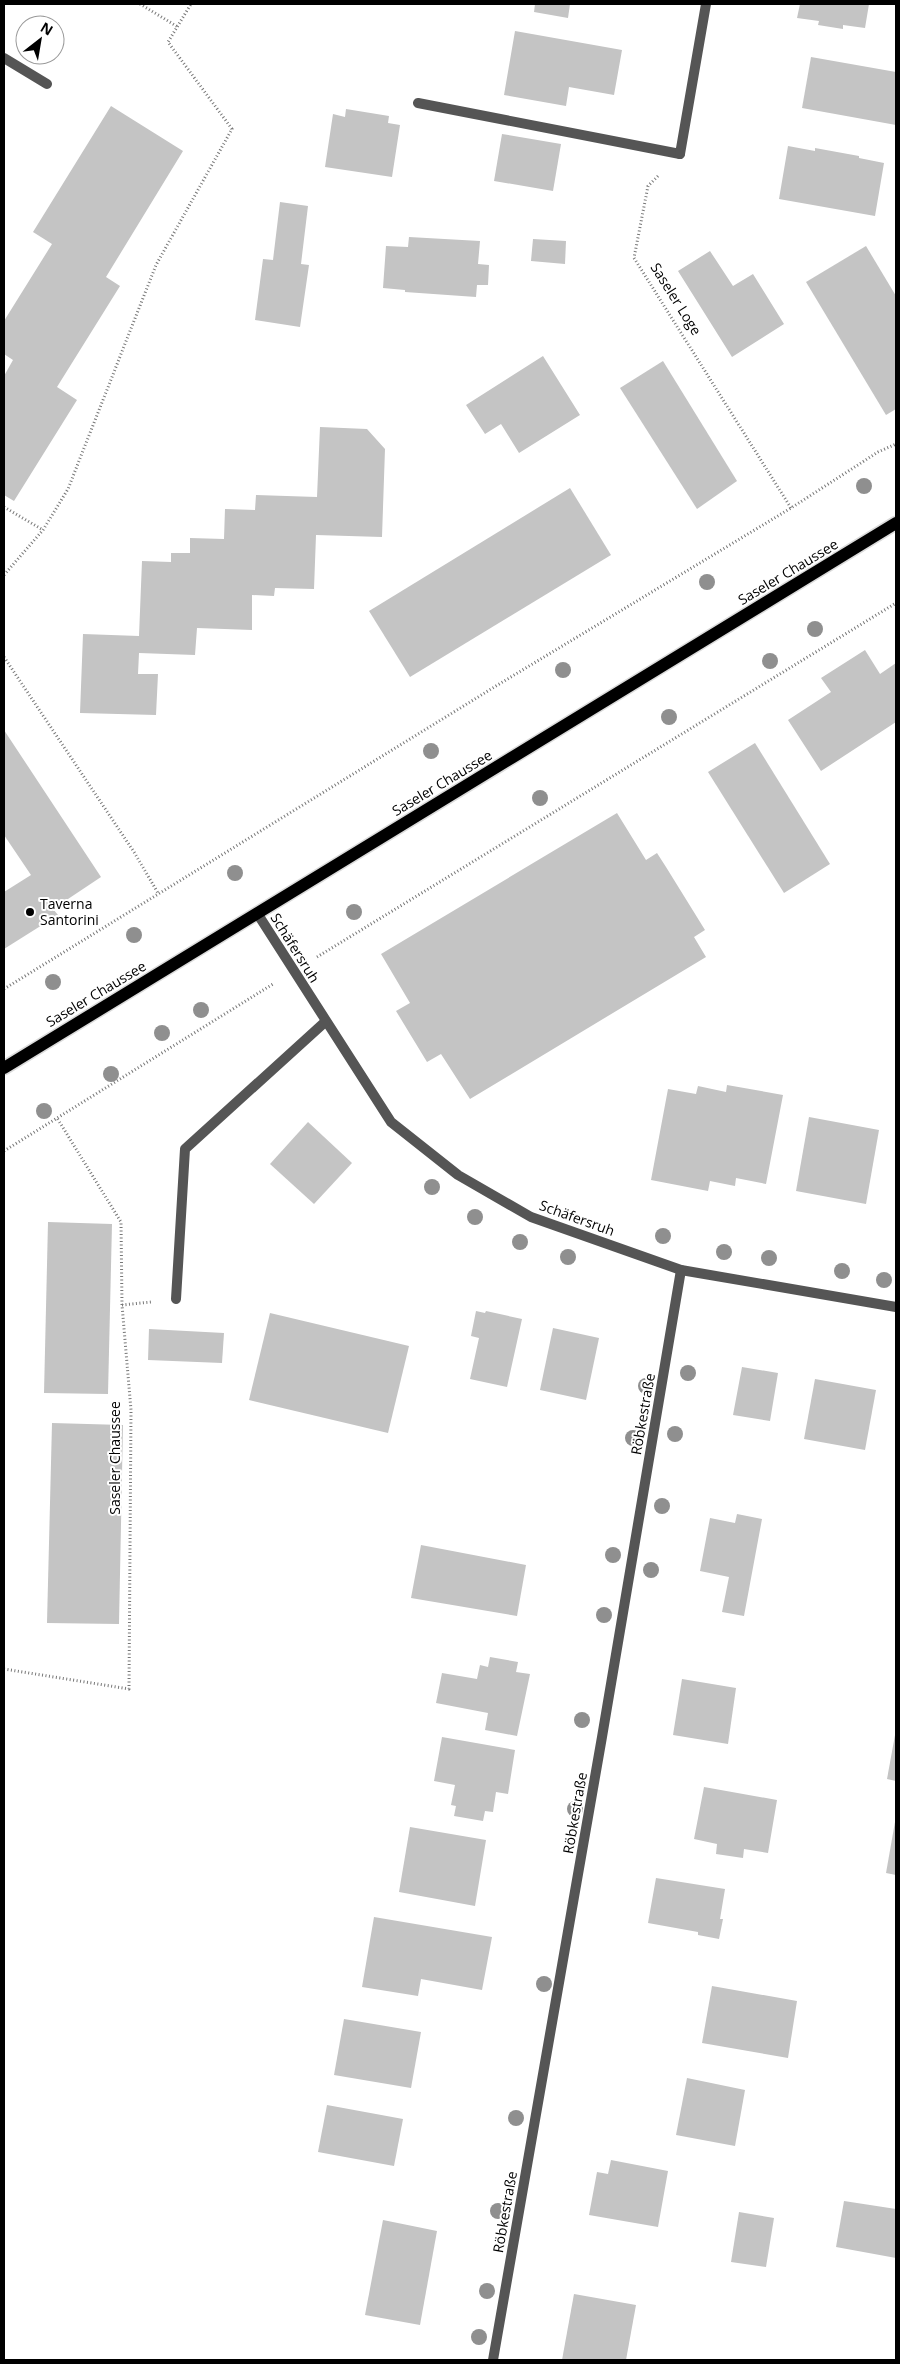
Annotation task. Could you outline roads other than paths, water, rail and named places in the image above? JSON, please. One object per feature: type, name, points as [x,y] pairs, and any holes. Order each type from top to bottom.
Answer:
[{"type":"main road","name":"Saseler Chaussee","points":[[4,1068],[896,523]]},
{"type":"street","points":[[418,103],[680,154],[706,4]]},
{"type":"street","points":[[4,58],[47,84]]},
{"type":"street","name":"Schäfersruh","points":[[257,913],[325,1022],[391,1122],[458,1175],[531,1217],[681,1270],[896,1308]]},
{"type":"street","points":[[176,1299],[185,1149],[325,1022]]},
{"type":"street","name":"Röbkestraße","points":[[493,2360],[602,1737],[681,1270]]},
{"type":"place","name":"Taverna Santorini","points":[[30,912]]}]
